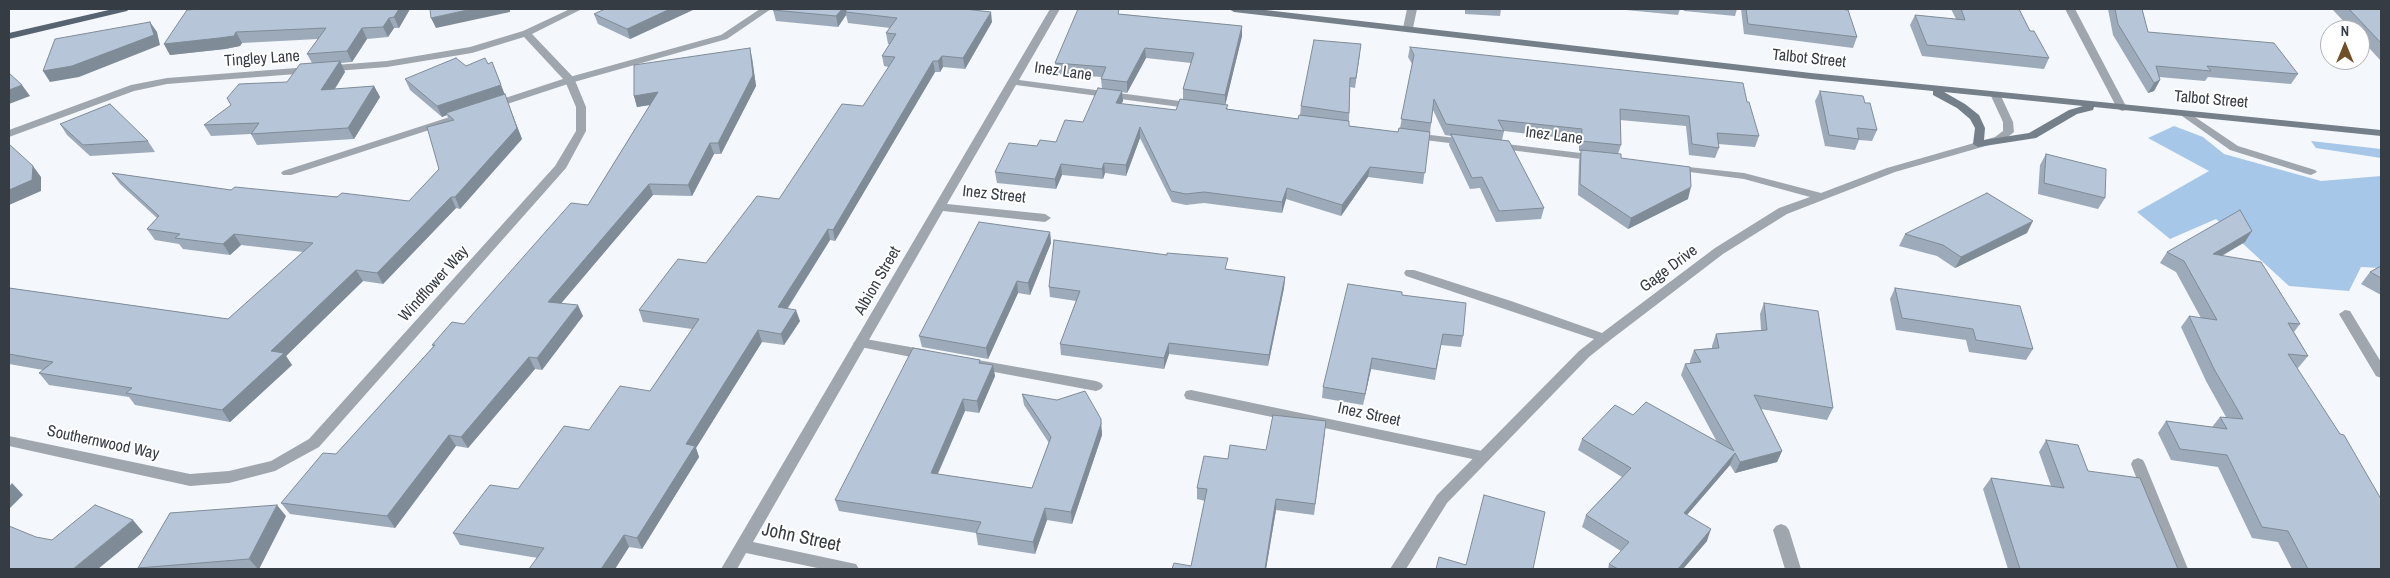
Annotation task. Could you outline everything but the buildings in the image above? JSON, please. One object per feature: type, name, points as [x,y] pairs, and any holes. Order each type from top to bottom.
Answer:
[{"type":"main road","points":[[9,36],[124,9]]},
{"type":"main road","name":"Talbot Street","points":[[1234,9],[1996,96],[2381,133]]},
{"type":"main road","points":[[1928,88],[1961,106],[1975,117],[1980,128],[1978,144],[2032,136],[2073,112],[2096,105]]},
{"type":"street","name":"Tingley Lane","points":[[9,134],[131,88],[167,81],[387,64],[472,50],[526,34],[577,9]]},
{"type":"street","points":[[287,172],[570,80],[724,37],[766,9]]},
{"type":"street","name":"Albion Street","points":[[728,569],[1056,9]]},
{"type":"street","points":[[1408,28],[1412,9]]},
{"type":"street","points":[[2070,9],[2122,108]]},
{"type":"street","name":"Windflower Way","points":[[190,480],[229,477],[275,465],[314,443],[560,168],[581,131],[581,107],[570,80],[526,34]]},
{"type":"street","name":"Inez Lane","points":[[1014,82],[1208,108]]},
{"type":"street","name":"Gage Drive","points":[[1398,569],[1442,499],[1482,456],[1584,354],[1604,338],[1719,252],[1784,211],[1891,170],[1999,138],[2009,132],[2008,122],[1996,96]]},
{"type":"street","points":[[2186,114],[2234,148],[2311,172]]},
{"type":"street","name":"Inez Lane","points":[[1403,134],[1608,160]]},
{"type":"street","points":[[1666,167],[1744,176],[1820,196]]},
{"type":"street","name":"Inez Street","points":[[939,207],[1045,218]]},
{"type":"street","points":[[1410,273],[1604,338]]},
{"type":"street","points":[[2345,314],[2381,372]]},
{"type":"street","points":[[860,343],[939,357]]},
{"type":"street","points":[[968,363],[1096,386]]},
{"type":"street","name":"Inez Street","points":[[1191,395],[1482,456]]},
{"type":"street","name":"Southernwood Way","points":[[9,441],[190,480]]},
{"type":"street","points":[[2138,464],[2180,569]]},
{"type":"street","points":[[1781,530],[1794,569]]},
{"type":"street","name":"John Street","points":[[742,546],[851,569]]},
{"type":"shaded area","points":[[2174,126],[2203,137],[2224,154],[2321,181],[2381,176],[2381,268],[2361,267],[2349,291],[2289,286],[2216,219],[2170,239],[2137,212],[2209,171],[2148,138]]},
{"type":"shaded area","points":[[2311,141],[2381,149],[2381,158],[2316,148]]}]
